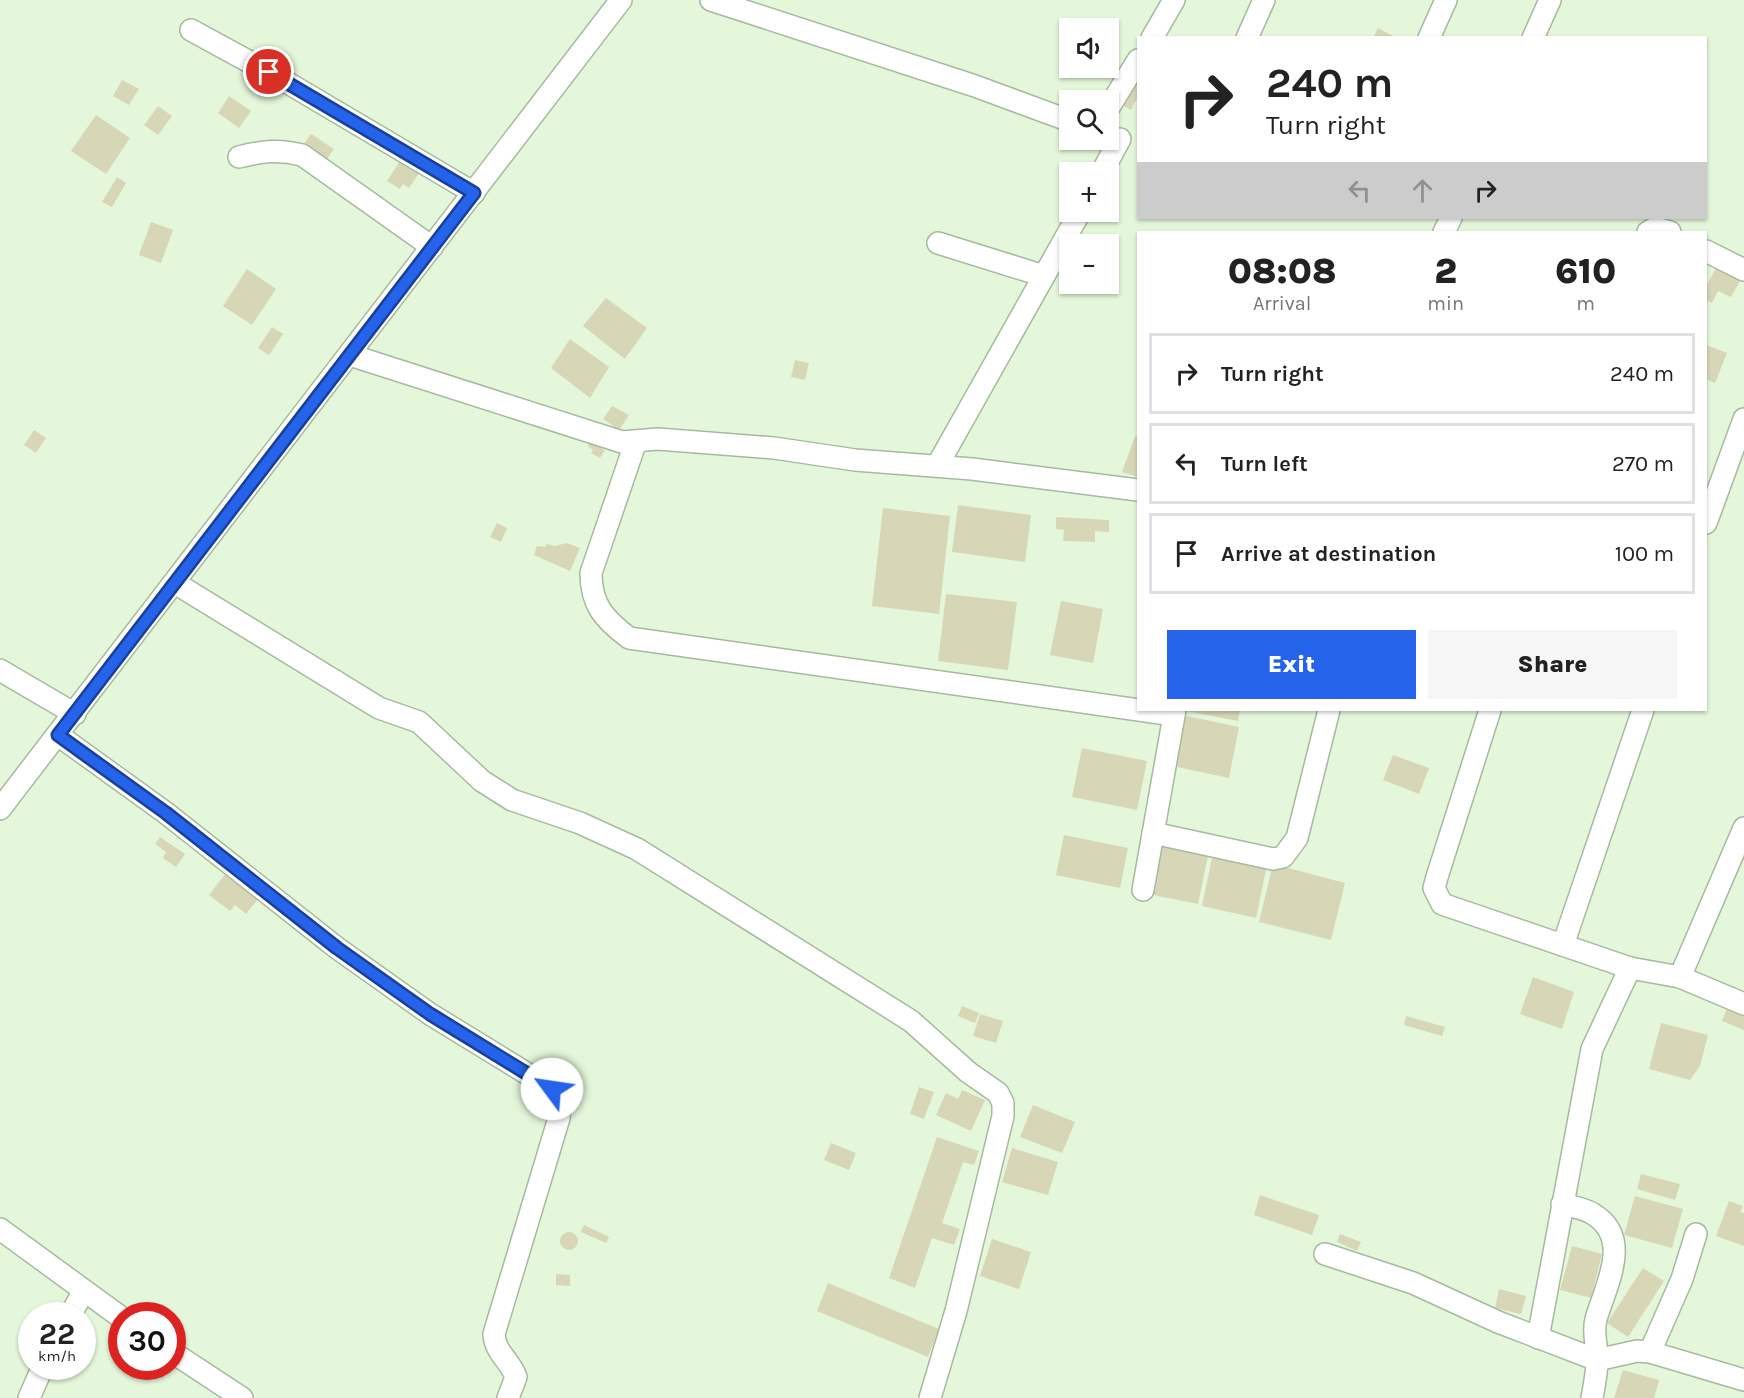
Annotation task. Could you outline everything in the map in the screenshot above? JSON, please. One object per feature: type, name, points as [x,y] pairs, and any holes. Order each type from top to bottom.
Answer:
[{"type":"street","points":[[0,809],[621,0]]},
{"type":"street","points":[[711,0],[975,86],[1059,117]]},
{"type":"street","points":[[1153,36],[1174,0]]},
{"type":"street","points":[[1248,36],[1264,0]]},
{"type":"street","points":[[1430,36],[1446,0]]},
{"type":"street","points":[[1534,36],[1550,0]]},
{"type":"street","points":[[191,30],[288,83],[474,193]]},
{"type":"street","points":[[1119,91],[1137,62]]},
{"type":"street","points":[[1108,162],[1122,140]]},
{"type":"street","points":[[239,157],[280,150],[302,155],[432,247]]},
{"type":"street","points":[[937,466],[1074,222]]},
{"type":"street","points":[[1650,231],[1655,228],[1666,231]]},
{"type":"street","points":[[938,243],[1044,276]]},
{"type":"street","points":[[1707,252],[1744,270]]},
{"type":"street","points":[[350,355],[622,442],[658,439],[774,448],[855,460],[937,466],[1137,490]]},
{"type":"street","points":[[1707,521],[1738,457],[1744,419]]},
{"type":"street","points":[[636,441],[591,573],[591,592],[597,606],[612,625],[629,638],[1137,707]]},
{"type":"street","points":[[175,583],[379,708],[419,722],[482,781],[512,800],[580,823],[637,849],[734,908],[911,1021],[968,1072],[998,1093],[1003,1103],[1003,1116],[956,1311],[930,1398]]},
{"type":"street","points":[[0,670],[75,714]]},
{"type":"street","points":[[1153,833],[1273,859],[1283,857],[1297,838],[1329,711]]},
{"type":"street","points":[[1490,711],[1437,877],[1436,896],[1451,908],[1630,968],[1680,977],[1744,1004]]},
{"type":"street","points":[[1563,945],[1643,711]]},
{"type":"street","points":[[1143,890],[1174,712]]},
{"type":"street","points":[[58,735],[166,813],[337,948],[430,1014],[552,1089],[557,1096],[559,1118],[494,1334],[499,1352],[513,1369],[516,1377],[508,1398]]},
{"type":"street","points":[[1680,977],[1744,828]]},
{"type":"street","points":[[1538,1338],[1592,1049],[1630,968]]},
{"type":"street","points":[[1562,1204],[1591,1212],[1607,1224],[1615,1244],[1613,1264],[1596,1321],[1594,1341],[1598,1360],[1592,1398]]},
{"type":"street","points":[[0,1228],[108,1309]]},
{"type":"street","points":[[1650,1352],[1682,1279],[1696,1234]]},
{"type":"street","points":[[1325,1254],[1413,1283],[1538,1338],[1598,1360],[1637,1351],[1650,1352],[1744,1380]]},
{"type":"street","points":[[78,1302],[83,1292]]},
{"type":"street","points":[[186,1361],[242,1398]]},
{"type":"street","points":[[29,1398],[37,1380]]},
{"type":"building","points":[[1378,28],[1393,36],[1374,36]]},
{"type":"building","points":[[1137,74],[1137,98],[1131,110],[1119,102]]},
{"type":"building","points":[[122,80],[139,89],[129,105],[113,96]]},
{"type":"building","points":[[229,96],[251,111],[239,128],[218,113]]},
{"type":"building","points":[[158,106],[172,116],[158,135],[144,125]]},
{"type":"building","points":[[96,115],[130,138],[106,174],[71,151]]},
{"type":"building","points":[[311,134],[334,149],[327,159],[304,144]]},
{"type":"building","points":[[404,155],[423,167],[409,188],[403,184],[400,189],[387,181]]},
{"type":"building","points":[[117,177],[126,183],[112,207],[102,202]]},
{"type":"building","points":[[151,222],[173,230],[161,263],[139,255]]},
{"type":"building","points":[[1718,264],[1742,277],[1731,297],[1718,291],[1712,303],[1707,300],[1707,285]]},
{"type":"building","points":[[247,269],[276,289],[252,325],[223,306]]},
{"type":"building","points":[[606,298],[647,328],[625,359],[583,326]]},
{"type":"building","points":[[272,327],[283,334],[269,355],[258,348]]},
{"type":"building","points":[[570,339],[609,367],[590,398],[551,368]]},
{"type":"building","points":[[1707,345],[1727,353],[1715,383],[1707,379]]},
{"type":"building","points":[[795,360],[809,363],[805,380],[791,377]]},
{"type":"building","points":[[612,406],[629,415],[619,430],[603,419]]},
{"type":"building","points":[[34,430],[46,438],[36,453],[24,445]]},
{"type":"building","points":[[1135,436],[1137,437],[1137,477],[1122,472]]},
{"type":"building","points":[[590,443],[605,450],[600,458],[591,453],[593,450],[588,446]]},
{"type":"building","points":[[958,505],[1031,515],[1025,562],[952,552]]},
{"type":"building","points":[[883,508],[950,516],[939,614],[872,606]]},
{"type":"building","points":[[1056,517],[1109,520],[1109,532],[1095,531],[1095,542],[1063,541],[1064,530],[1056,529]]},
{"type":"building","points":[[497,523],[507,528],[501,542],[490,537]]},
{"type":"building","points":[[567,543],[580,548],[570,571],[534,555],[537,546],[546,547],[546,544],[555,546]]},
{"type":"building","points":[[946,594],[1017,602],[1008,670],[938,661]]},
{"type":"building","points":[[1061,601],[1103,609],[1093,663],[1050,655]]},
{"type":"building","points":[[1186,711],[1240,711],[1238,721]]},
{"type":"building","points":[[1182,715],[1239,727],[1229,778],[1172,766]]},
{"type":"building","points":[[1082,748],[1147,761],[1137,810],[1072,797]]},
{"type":"building","points":[[1393,755],[1429,768],[1419,794],[1383,780]]},
{"type":"building","points":[[1064,835],[1128,848],[1120,888],[1056,875]]},
{"type":"building","points":[[160,837],[185,854],[176,867],[163,858],[166,852],[155,844]]},
{"type":"building","points":[[1159,841],[1209,851],[1198,904],[1148,894]]},
{"type":"building","points":[[1213,853],[1267,865],[1256,918],[1202,906]]},
{"type":"building","points":[[1273,864],[1345,883],[1331,940],[1259,922]]},
{"type":"building","points":[[226,873],[259,898],[246,914],[235,905],[230,911],[209,895]]},
{"type":"building","points":[[1533,977],[1574,992],[1562,1029],[1520,1014]]},
{"type":"building","points":[[962,1006],[979,1013],[975,1023],[958,1016]]},
{"type":"building","points":[[1728,1006],[1744,1012],[1744,1030],[1722,1021]]},
{"type":"building","points":[[980,1014],[1003,1021],[996,1043],[973,1036]]},
{"type":"building","points":[[1406,1016],[1445,1027],[1442,1036],[1404,1025]]},
{"type":"building","points":[[1661,1023],[1708,1035],[1700,1066],[1690,1080],[1649,1069]]},
{"type":"building","points":[[919,1087],[934,1092],[924,1119],[910,1114]]},
{"type":"building","points":[[962,1090],[985,1100],[971,1131],[936,1115],[946,1093],[958,1099]]},
{"type":"building","points":[[1033,1105],[1075,1122],[1062,1153],[1020,1137]]},
{"type":"building","points":[[937,1137],[979,1151],[974,1165],[963,1162],[942,1223],[960,1229],[954,1245],[932,1238],[915,1288],[889,1278]]},
{"type":"building","points":[[831,1143],[856,1153],[849,1170],[824,1160]]},
{"type":"building","points":[[1012,1148],[1058,1162],[1048,1195],[1002,1182]]},
{"type":"building","points":[[1641,1174],[1680,1184],[1675,1200],[1637,1189]]},
{"type":"building","points":[[1260,1195],[1319,1215],[1312,1235],[1254,1215]]},
{"type":"building","points":[[1635,1196],[1683,1209],[1672,1248],[1624,1235]]},
{"type":"building","points":[[1729,1201],[1743,1206],[1740,1212],[1744,1213],[1744,1246],[1716,1236]]},
{"type":"building","points":[[584,1225],[609,1237],[606,1243],[581,1232]]},
{"type":"building","points":[[569,1232],[575,1235],[578,1241],[575,1247],[569,1250],[563,1247],[560,1241],[563,1235]]},
{"type":"building","points":[[1340,1234],[1361,1242],[1357,1251],[1337,1242]]},
{"type":"building","points":[[992,1239],[1031,1252],[1019,1289],[980,1276]]},
{"type":"building","points":[[1572,1246],[1602,1254],[1591,1298],[1560,1290]]},
{"type":"building","points":[[1643,1268],[1664,1281],[1628,1337],[1607,1323]]},
{"type":"building","points":[[556,1274],[570,1275],[570,1286],[556,1285]]},
{"type":"building","points":[[828,1283],[939,1329],[928,1357],[817,1311]]},
{"type":"building","points":[[1499,1289],[1526,1296],[1521,1314],[1495,1308]]},
{"type":"building","points":[[1623,1370],[1659,1380],[1654,1398],[1614,1398]]},
{"type":"route","points":[[269,72],[474,193],[58,735],[166,813],[337,948],[430,1014],[552,1089]]}]
